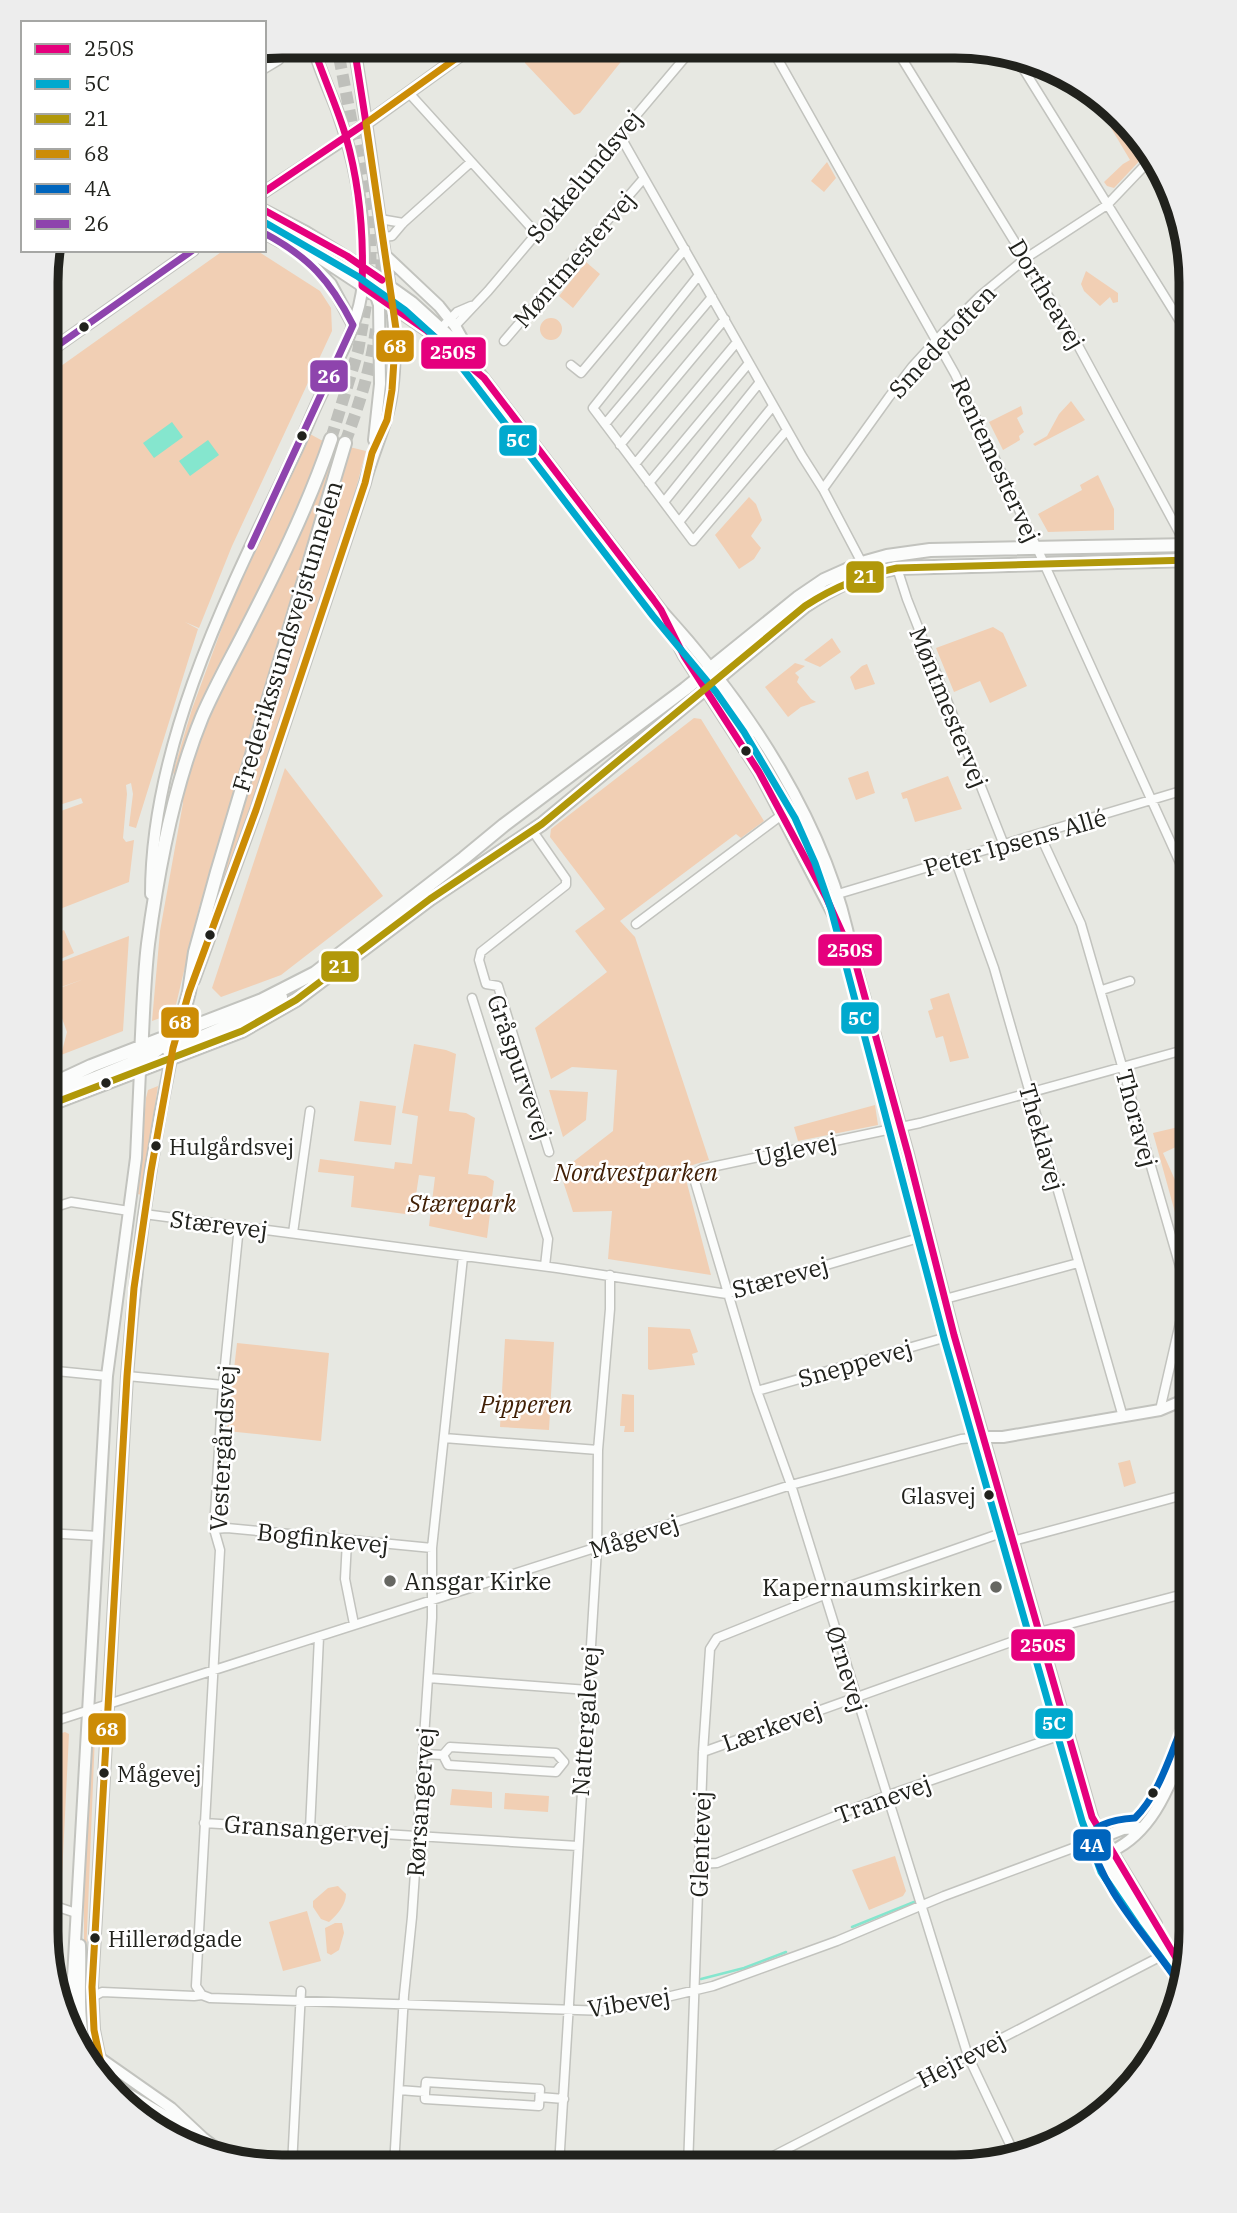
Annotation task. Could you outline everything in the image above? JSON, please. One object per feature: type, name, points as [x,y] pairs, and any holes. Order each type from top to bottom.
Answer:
[{"type":"main road","name":"Frederikssundsvejstunnelen","points":[[140,1059],[151,928],[170,824],[183,773],[202,719],[227,662],[302,514],[331,439]]},
{"type":"main road","name":"Frederikssundsvejstunnelen","points":[[172,1054],[189,992],[195,952],[217,872],[345,443]]},
{"type":"main road","points":[[712,680],[799,597],[824,580],[862,563],[887,556],[930,551],[1179,545]]},
{"type":"main road","points":[[58,1084],[140,1059],[172,1054],[242,1031],[296,1000],[430,899],[532,830],[712,680],[805,606],[830,590],[865,574],[897,568],[1179,560]]},
{"type":"main road","points":[[58,1100],[140,1059],[178,1031],[261,1000],[315,973],[503,825],[698,678],[712,680]]},
{"type":"main road","points":[[172,1054],[275,1003],[297,983]]},
{"type":"main road","points":[[58,1093],[140,1059]]},
{"type":"street","points":[[151,928],[153,840],[178,729],[206,651],[251,546],[353,325],[362,286],[362,205],[346,138],[317,58]]},
{"type":"street","points":[[356,58],[396,340],[387,420],[372,453]]},
{"type":"street","name":"Sokkelundsvej","points":[[442,328],[488,291],[683,58]]},
{"type":"street","name":"Rentemestervej","points":[[778,58],[937,339],[1045,564],[1179,860]]},
{"type":"street","name":"Dortheavej","points":[[902,58],[1074,338],[1179,527]]},
{"type":"street","points":[[266,191],[346,138],[454,59]]},
{"type":"street","points":[[266,68],[279,60]]},
{"type":"street","points":[[1023,69],[1179,320]]},
{"type":"street","points":[[409,93],[536,233]]},
{"type":"street","name":"Møntmestervej","points":[[619,134],[823,489],[862,563]]},
{"type":"street","points":[[383,237],[392,236],[471,162]]},
{"type":"street","name":"Smedetoften","points":[[823,489],[888,397],[937,339],[980,296],[1026,258],[1107,205],[1145,165]]},
{"type":"street","name":"Møntmestervej","points":[[504,341],[644,178]]},
{"type":"street","points":[[266,211],[363,267],[390,286],[455,341],[771,756],[815,838],[838,894],[954,1335],[1100,1837],[1110,1866],[1145,1919],[1171,1951]]},
{"type":"street","points":[[380,219],[403,223]]},
{"type":"street","points":[[266,234],[300,252],[318,257],[377,295],[426,330],[484,378]]},
{"type":"street","points":[[571,365],[581,373],[685,249]]},
{"type":"street","points":[[58,344],[190,252]]},
{"type":"street","points":[[300,252],[331,284],[353,325]]},
{"type":"street","points":[[385,253],[390,262],[431,298],[452,322],[484,378]]},
{"type":"street","points":[[189,992],[256,810],[361,495],[372,453],[380,384],[379,305],[363,267]]},
{"type":"street","points":[[699,275],[593,408],[693,541],[787,430]]},
{"type":"street","points":[[605,424],[712,296]]},
{"type":"street","points":[[620,445],[724,319]]},
{"type":"street","points":[[635,464],[737,342]]},
{"type":"street","points":[[649,483],[749,363]]},
{"type":"street","points":[[664,502],[760,382]]},
{"type":"street","points":[[679,522],[774,406]]},
{"type":"street","name":"Møntmestervej","points":[[897,568],[1004,845]]},
{"type":"street","points":[[661,610],[698,678]]},
{"type":"street","points":[[712,680],[826,897],[852,953]]},
{"type":"street","name":"Peter Ipsens Allé","points":[[838,894],[1179,792]]},
{"type":"street","points":[[636,924],[783,814]]},
{"type":"street","name":"Gråspurvevej","points":[[532,830],[566,879],[566,885],[481,952],[479,960],[486,984],[498,986],[548,1152]]},
{"type":"street","name":"Thoravej","points":[[1040,835],[1082,924],[1179,1264]]},
{"type":"street","name":"Theklavej","points":[[955,859],[994,968],[1123,1417]]},
{"type":"street","points":[[826,897],[838,894]]},
{"type":"street","points":[[1102,990],[1130,981]]},
{"type":"street","points":[[472,998],[548,1239],[545,1266]]},
{"type":"street","name":"Uglevej","points":[[693,1175],[702,1169],[900,1127],[1179,1051]]},
{"type":"street","points":[[99,2060],[91,1998],[127,1376],[134,1288],[144,1214],[172,1054]]},
{"type":"street","points":[[71,2006],[107,1376],[136,1158],[140,1059]]},
{"type":"street","name":"Stærevej","points":[[293,1233],[310,1111]]},
{"type":"street","name":"Ørnevej","points":[[693,1175],[757,1391],[791,1485],[968,2056],[1011,2147]]},
{"type":"street","points":[[58,1206],[71,1202],[129,1211]]},
{"type":"street","name":"Stærevej","points":[[144,1214],[545,1266],[727,1294],[929,1235]]},
{"type":"street","name":"Vestergårdsvej","points":[[202,1995],[196,1986],[220,1550],[214,1529],[223,1385],[239,1226]]},
{"type":"street","name":"Rørsangervej","points":[[395,2155],[432,1618],[432,1548],[463,1257]]},
{"type":"street","points":[[945,1299],[1078,1263]]},
{"type":"street","name":"Nattergalevej","points":[[560,2155],[597,1548],[598,1450],[610,1309],[610,1275]]},
{"type":"street","name":"Thoravej","points":[[1160,1410],[1179,1327]]},
{"type":"street","name":"Sneppevej","points":[[757,1391],[954,1335]]},
{"type":"street","points":[[58,1371],[107,1376]]},
{"type":"street","points":[[127,1376],[223,1385]]},
{"type":"street","points":[[984,1437],[1003,1437],[1123,1417],[1160,1410],[1179,1402]]},
{"type":"street","name":"Mågevej","points":[[58,1720],[791,1485],[961,1439],[984,1437]]},
{"type":"street","points":[[443,1438],[598,1450]]},
{"type":"street","name":"Glentevej","points":[[688,2155],[703,1752],[710,1649],[717,1638],[824,1595],[1012,1535],[1179,1496]]},
{"type":"street","name":"Bogfinkevej","points":[[214,1529],[227,1528],[432,1548]]},
{"type":"street","points":[[58,1534],[98,1536]]},
{"type":"street","points":[[347,1541],[345,1579],[354,1624]]},
{"type":"street","name":"Lærkevej","points":[[703,1752],[1040,1632],[1179,1595]]},
{"type":"street","points":[[310,1829],[319,1637]]},
{"type":"street","points":[[428,1678],[587,1690]]},
{"type":"street","name":"Tranevej","points":[[699,1864],[717,1863],[886,1797],[1068,1733]]},
{"type":"street","points":[[450,1747],[556,1753],[564,1762],[556,1772],[448,1765],[443,1755],[450,1747]]},
{"type":"street","points":[[423,1754],[443,1755]]},
{"type":"street","points":[[1112,1851],[1126,1844],[1158,1809],[1179,1763]]},
{"type":"street","name":"Gransangervej","points":[[204,1823],[578,1846]]},
{"type":"street","points":[[1100,1837],[1123,1829],[1140,1828]]},
{"type":"street","points":[[1100,1837],[1112,1851],[1177,1960]]},
{"type":"street","name":"Vibevej","points":[[91,1998],[102,1992],[202,1995],[210,1998],[301,2003],[608,2011],[695,1991],[811,1951],[921,1905],[1100,1837]]},
{"type":"street","points":[[77,1888],[82,2032]]},
{"type":"street","points":[[58,1907],[76,1913]]},
{"type":"street","name":"Hejrevej","points":[[774,2155],[1171,1951]]},
{"type":"street","points":[[293,2155],[301,1991]]},
{"type":"street","points":[[95,2054],[172,2108],[209,2143]]},
{"type":"street","points":[[426,2082],[541,2089],[540,2106],[425,2099],[425,2092],[426,2082]]},
{"type":"street","points":[[399,2090],[425,2092]]},
{"type":"street","points":[[128,2094],[203,2138]]},
{"type":"street","points":[[540,2097],[564,2099]]},
{"type":"green space","points":[[525,58],[624,58],[580,113],[574,115],[525,63]]},
{"type":"green space","points":[[1102,112],[1124,134],[1142,158],[1114,188],[1107,186],[1104,182],[1130,160]]},
{"type":"green space","points":[[827,162],[836,178],[824,192],[811,181]]},
{"type":"green space","points":[[221,252],[259,252],[320,291],[331,308],[332,331],[232,546],[199,628],[185,622],[198,629],[136,828],[129,826],[133,794],[131,783],[126,785],[123,838],[126,842],[134,840],[129,882],[58,910],[58,812],[83,803],[81,798],[58,805],[58,368]]},
{"type":"green space","points":[[586,262],[600,274],[573,308],[559,296]]},
{"type":"green space","points":[[1086,271],[1118,293],[1118,302],[1113,303],[1110,297],[1100,306],[1084,291],[1081,284]]},
{"type":"green space","points":[[551,318],[561,325],[562,329],[555,339],[551,340],[541,333],[540,329],[547,319]]},
{"type":"green space","points":[[1071,401],[1085,420],[1035,446],[1033,444],[1047,436],[1059,414]]},
{"type":"green space","points":[[1021,406],[1023,414],[1017,418],[1024,432],[1019,436],[1020,440],[1003,450],[989,422]]},
{"type":"green space","points":[[310,434],[321,440],[366,451],[350,511],[220,896],[200,904],[174,1013],[152,1021],[160,931],[183,803],[173,772],[192,709],[231,603]]},
{"type":"green space","points":[[1098,475],[1114,509],[1114,530],[1048,532],[1038,514],[1082,490],[1080,485]]},
{"type":"green space","points":[[749,497],[756,504],[762,520],[751,536],[761,548],[754,559],[739,569],[715,535]]},
{"type":"green space","points":[[993,627],[1003,633],[1027,686],[990,703],[980,681],[954,692],[936,648]]},
{"type":"green space","points":[[832,638],[841,652],[820,667],[804,660]]},
{"type":"green space","points":[[795,663],[805,666],[795,673],[799,677],[797,682],[816,702],[801,707],[788,717],[765,687]]},
{"type":"green space","points":[[867,664],[875,684],[855,690],[850,677]]},
{"type":"green space","name":"Nordvestparken","points":[[694,718],[701,719],[764,821],[741,838],[736,834],[620,921],[635,937],[709,1160],[683,1168],[711,1275],[608,1259],[612,1211],[573,1212],[560,1172],[613,1131],[617,1070],[572,1067],[551,1079],[535,1028],[607,972],[575,931],[605,909],[550,837],[551,829]]},
{"type":"green space","points":[[285,768],[383,896],[281,975],[221,997],[212,988]]},
{"type":"green space","points":[[868,771],[875,793],[856,800],[848,778]]},
{"type":"green space","points":[[948,776],[962,809],[915,822],[907,798],[903,799],[901,793]]},
{"type":"green space","points":[[64,930],[74,953],[58,960],[58,932]]},
{"type":"green space","points":[[129,936],[123,1031],[61,1055],[67,1032],[58,1007],[58,989],[84,979],[58,988],[58,963]]},
{"type":"green space","points":[[949,993],[969,1058],[950,1062],[943,1036],[936,1038],[928,1011],[933,1009],[930,999]]},
{"type":"green space","name":"Stærepark","points":[[414,1044],[456,1054],[449,1111],[466,1113],[475,1118],[468,1174],[486,1176],[494,1181],[487,1238],[429,1226],[435,1177],[419,1175],[413,1215],[351,1207],[354,1176],[318,1172],[320,1159],[394,1169],[395,1162],[412,1164],[418,1116],[402,1113]]},
{"type":"green space","points":[[158,1086],[141,1195],[138,1194],[146,1098],[148,1090]]},
{"type":"green space","points":[[549,1090],[588,1092],[586,1120],[563,1137]]},
{"type":"green space","points":[[360,1101],[396,1106],[391,1145],[354,1141]]},
{"type":"green space","points":[[875,1105],[878,1125],[798,1141],[794,1127]]},
{"type":"green space","points":[[1179,1127],[1179,1146],[1163,1153],[1179,1189],[1179,1227],[1153,1133]]},
{"type":"green space","points":[[648,1327],[690,1329],[698,1352],[692,1354],[695,1365],[648,1369]]},
{"type":"green space","name":"Pipperen","points":[[505,1339],[554,1342],[549,1430],[500,1427]]},
{"type":"green space","points":[[237,1343],[329,1353],[321,1441],[227,1431]]},
{"type":"green space","points":[[622,1394],[634,1395],[634,1432],[624,1432],[625,1426],[620,1426]]},
{"type":"green space","points":[[1130,1460],[1136,1483],[1124,1487],[1118,1463]]},
{"type":"green space","points":[[58,1734],[69,1734],[62,1876],[58,1877]]},
{"type":"green space","points":[[95,1735],[85,1981],[87,2021],[84,2019],[84,1891],[92,1736]]},
{"type":"green space","points":[[452,1789],[492,1792],[492,1808],[450,1805]]},
{"type":"green space","points":[[505,1793],[549,1796],[548,1812],[504,1809]]},
{"type":"green space","points":[[895,1856],[906,1891],[903,1896],[869,1910],[852,1870]]},
{"type":"green space","points":[[338,1886],[346,1894],[343,1906],[329,1922],[321,1919],[313,1907],[313,1901],[328,1888]]},
{"type":"green space","points":[[307,1911],[321,1961],[283,1971],[269,1922]]},
{"type":"green space","points":[[342,1923],[344,1933],[339,1950],[331,1955],[327,1953],[325,1928]]},
{"type":"shaded area","points":[[172,422],[183,437],[154,458],[143,443]]},
{"type":"shaded area","points":[[208,440],[219,455],[190,476],[179,461]]},
{"type":"waterway","points":[[852,1927],[914,1902]]},
{"type":"waterway","points":[[701,1979],[744,1968],[786,1952]]},
{"type":"tunnel","points":[[331,439],[358,351],[371,276],[369,212],[339,58]]},
{"type":"tunnel","points":[[379,307],[381,252]]},
{"type":"tunnel","points":[[345,443],[364,386],[376,329]]},
{"type":"transit line","name":"250S","points":[[317,58],[342,125],[355,174],[362,229],[362,286],[426,330],[484,378],[653,599],[684,656],[759,772],[826,897],[855,961],[954,1335],[1092,1817],[1177,1960]]},
{"type":"transit line","name":"250S","points":[[266,191],[366,123],[356,58]]},
{"type":"transit line","name":"68","points":[[101,2062],[94,2030],[92,1987],[127,1376],[134,1288],[151,1171],[173,1048],[189,992],[256,810],[365,483],[372,453],[387,420],[396,329],[366,123],[457,58]]},
{"type":"transit line","name":"250S","points":[[266,211],[347,256],[382,280]]},
{"type":"transit line","name":"5C","points":[[266,223],[357,276],[405,310],[447,348],[653,616],[716,692],[744,732],[795,818],[831,909],[944,1338],[1082,1821],[1101,1872],[1175,1976]]},
{"type":"transit line","name":"26","points":[[251,546],[353,325],[336,295],[317,271],[294,251],[266,234]]},
{"type":"transit line","name":"26","points":[[58,345],[190,252]]},
{"type":"transit line","name":"21","points":[[58,1101],[242,1031],[296,1000],[430,899],[542,824],[805,606],[838,587],[897,568],[1179,560]]},
{"type":"transit line","name":"4A","points":[[1174,1977],[1126,1912],[1104,1876],[1090,1838],[1102,1825],[1135,1818],[1143,1809],[1162,1776],[1179,1735]]},
{"type":"place","name":"Hulgårdsvej","points":[[156,1146]]},
{"type":"place","name":"Glasvej","points":[[989,1495]]},
{"type":"place","name":"Ansgar Kirke","points":[[390,1581]]},
{"type":"place","name":"Kapernaumskirken","points":[[996,1587]]},
{"type":"place","name":"Mågevej","points":[[104,1773]]},
{"type":"place","name":"Hillerødgade","points":[[95,1938]]}]
